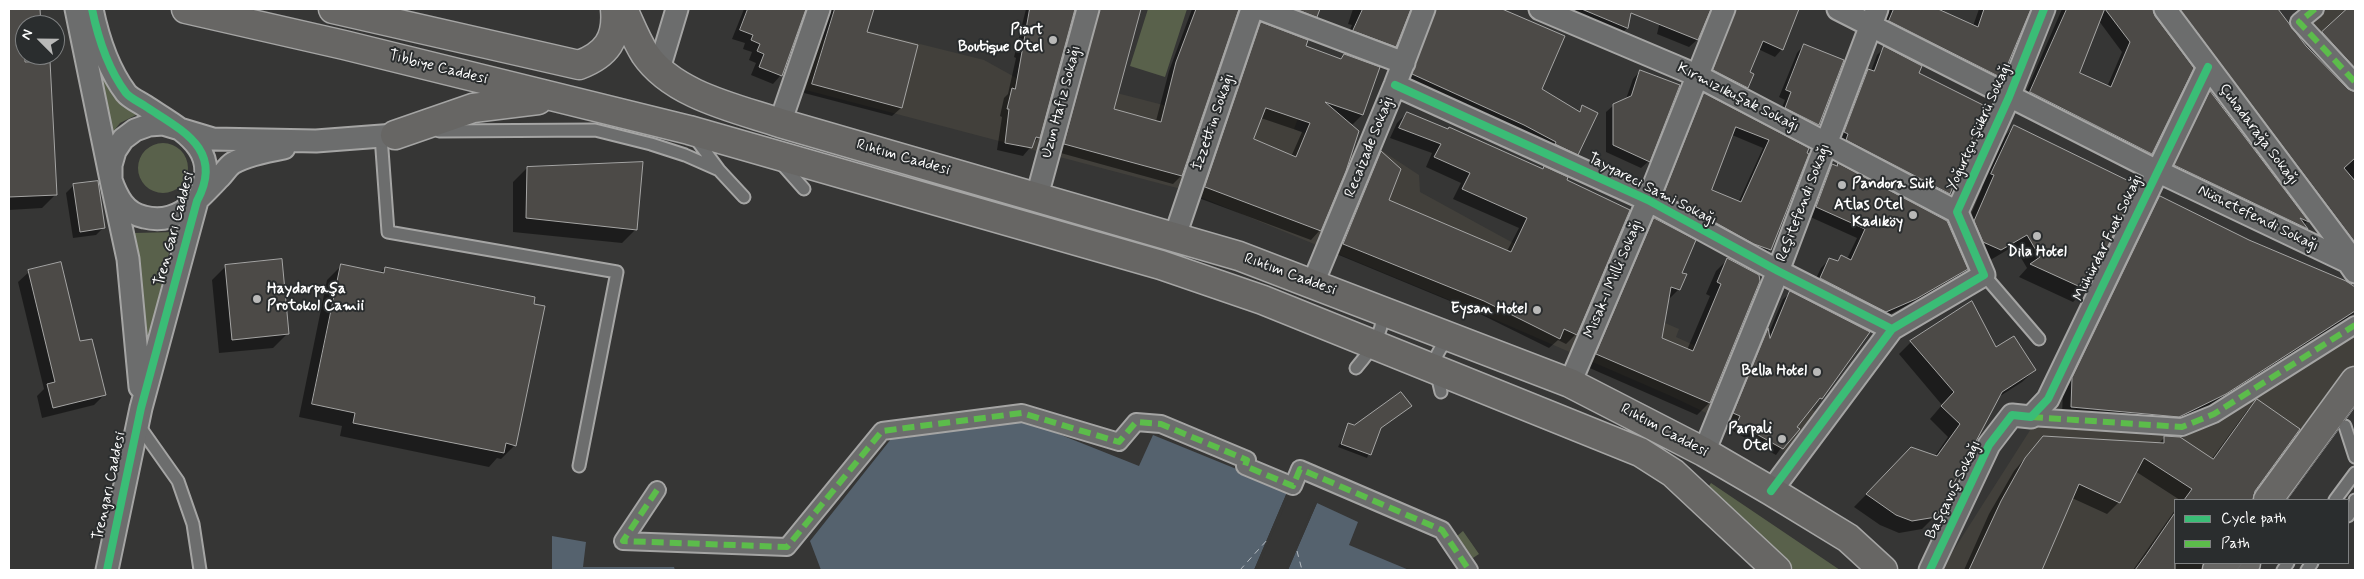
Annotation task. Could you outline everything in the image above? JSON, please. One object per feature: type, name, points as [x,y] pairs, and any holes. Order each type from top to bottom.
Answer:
[{"type":"main road","name":"Tıbbiye Caddesi","points":[[186,9],[689,130]]},
{"type":"main road","points":[[333,9],[579,65],[597,58],[609,44],[616,22],[615,9]]},
{"type":"main road","name":"Rıhtım Caddesi","points":[[623,9],[641,48],[659,69],[686,89],[728,106],[780,122],[1175,236],[1313,283],[1570,383],[1704,452],[1771,491],[1848,538],[1883,570]]},
{"type":"main road","points":[[388,135],[473,108],[556,97]]},
{"type":"main road","name":"Rıhtım Caddesi","points":[[689,130],[1161,265],[1263,300],[1376,345],[1438,380],[1640,452],[1674,473],[1777,570]]},
{"type":"main road","points":[[2269,499],[2355,381]]},
{"type":"main road","points":[[2292,499],[2350,419]]},
{"type":"street","points":[[76,9],[111,180]]},
{"type":"street","name":"Tren Garı Caddesi","points":[[92,9],[99,41],[127,94],[190,135],[199,146],[205,160],[205,181],[197,201],[139,416]]},
{"type":"street","points":[[659,69],[677,9]]},
{"type":"street","points":[[780,122],[819,9]]},
{"type":"street","name":"Uzun Hafız Sokağı","points":[[1037,196],[1088,9]]},
{"type":"street","name":"İzzettin Sokağı","points":[[1175,236],[1252,9]]},
{"type":"street","points":[[1261,9],[1404,64]]},
{"type":"street","name":"Recaizade Sokağı","points":[[1313,283],[1404,64],[1424,9]]},
{"type":"street","name":"Kırmızıkuşak Sokağı","points":[[1540,9],[1696,76],[1958,212]]},
{"type":"street","name":"Misak-ı Milli Sokağı","points":[[1570,383],[1648,200],[1724,9]]},
{"type":"street","name":"Nüshetefendi Sokağı","points":[[1838,9],[1874,17],[2009,97],[2157,171],[2348,262],[2355,272]]},
{"type":"street","name":"Yoğurtçu Şükrü Sokağı","points":[[1984,275],[1958,212],[2009,97],[2044,9]]},
{"type":"street","name":"Çuhadarağa Sokağı","points":[[2165,9],[2347,252],[2355,256]]},
{"type":"street","points":[[2315,9],[2299,22],[2355,82]]},
{"type":"street","name":"Reşitefendi Sokağı","points":[[1704,452],[1778,271],[1874,17]]},
{"type":"street","name":"Mühürdar Fuat Sokağı","points":[[2031,418],[2048,399],[2208,67]]},
{"type":"street","name":"Tayyareci Sami Sokağı","points":[[1395,85],[1648,200],[1778,271],[1892,329]]},
{"type":"street","name":"Tren Garı Caddesi","points":[[139,416],[139,366],[128,259],[111,180],[111,165],[115,151],[123,139],[135,130],[148,125],[163,124],[213,139],[316,141],[388,135]]},
{"type":"street","name":"Tren Garı Caddesi","points":[[111,180],[116,195],[126,208],[139,216],[155,220],[170,218],[185,212],[233,163],[267,152],[316,141]]},
{"type":"street","points":[[1771,491],[1810,448],[1892,329],[1984,275]]},
{"type":"street","name":"Başçavuş Sokağı","points":[[1930,570],[1990,445],[2012,415],[2031,418],[2182,427],[2214,414],[2355,325]]},
{"type":"street","points":[[657,490],[623,541],[787,547],[882,431],[1022,413],[1119,442],[1136,422],[1161,424],[1247,460],[1245,466],[1293,486],[1300,469],[1442,530],[1469,570]]},
{"type":"street","name":"Trengarı Caddesi","points":[[107,570],[139,416]]},
{"type":"lane","points":[[579,466],[618,272],[388,232],[388,135],[454,129],[595,130],[668,149],[719,170]]},
{"type":"lane","points":[[689,130],[719,170],[744,196]]},
{"type":"lane","points":[[773,155],[804,189]]},
{"type":"lane","points":[[1984,275],[2039,339]]},
{"type":"lane","points":[[1356,368],[1376,345],[1383,326],[1383,311]]},
{"type":"lane","points":[[1438,380],[1436,357],[1440,346],[1452,337]]},
{"type":"lane","points":[[139,416],[178,481],[193,524],[200,570]]},
{"type":"lane","points":[[2350,419],[2355,457]]},
{"type":"lane","points":[[2336,499],[2355,473]]},
{"type":"lane","points":[[2349,514],[2354,507],[2355,500]]},
{"type":"shaded area","points":[[2324,9],[2355,9],[2355,73],[2308,23]]},
{"type":"shaded area","points":[[868,31],[984,60],[1020,80],[1078,83],[1206,116],[1223,67],[1306,97],[1294,129],[1356,156],[1367,141],[1419,175],[1420,192],[1515,244],[1608,289],[1604,297],[1679,329],[1676,337],[1747,369],[1834,423],[1808,462],[1671,396],[1452,301],[1181,189],[802,89],[819,35],[826,40],[861,51]]},
{"type":"shaded area","points":[[2355,332],[2355,364],[2258,499],[2174,499],[2174,564],[2209,564],[2205,570],[1941,570],[2034,424],[2183,432]]},
{"type":"green space","points":[[1148,9],[1187,9],[1165,77],[1130,66]]},
{"type":"green space","points":[[94,52],[138,114],[120,123],[112,133]]},
{"type":"green space","points":[[158,143],[168,143],[181,150],[188,163],[188,173],[181,186],[168,193],[158,193],[149,189],[142,182],[138,173],[138,163],[142,154],[149,147]]},
{"type":"green space","points":[[174,232],[147,346],[134,233]]},
{"type":"green space","points":[[1711,483],[1840,570],[1794,570],[1707,489]]},
{"type":"green space","points":[[1463,531],[1479,554],[1473,558],[1457,536]]},
{"type":"water","points":[[1026,421],[1139,466],[1153,435],[1288,490],[1254,570],[821,570],[810,541],[891,439]]},
{"type":"water","points":[[1317,503],[1358,522],[1349,545],[1409,570],[1288,570]]},
{"type":"water","points":[[552,536],[586,542],[583,567],[674,567],[675,570],[463,570],[552,569]]},
{"type":"pier","points":[[1288,490],[1291,491],[1257,570],[1254,570]]},
{"type":"pier","points":[[1315,502],[1317,503],[1288,570],[1286,570]]},
{"type":"building","points":[[9,9],[40,9],[40,15],[15,15],[15,65],[50,65],[57,195],[9,197]]},
{"type":"building","points":[[748,9],[806,9],[782,76],[759,67],[764,54],[757,51],[760,44],[751,40],[753,35],[740,30]]},
{"type":"building","points":[[835,9],[874,9],[867,32],[918,45],[902,108],[812,84]]},
{"type":"building","points":[[1030,9],[1075,9],[1040,138],[1036,137],[1032,148],[1005,143],[1009,109],[1007,109],[1012,88],[1015,89]]},
{"type":"building","points":[[1100,9],[1141,9],[1114,109],[1161,122],[1176,62],[1196,9],[1239,9],[1182,176],[1064,144]]},
{"type":"building","points":[[1296,9],[1320,9],[1317,17]]},
{"type":"building","points":[[1363,9],[1411,9],[1396,47],[1353,31]]},
{"type":"building","points":[[1436,9],[1502,9],[1565,36],[1542,89],[1580,112],[1582,105],[1598,113],[1578,155],[1555,144],[1556,142],[1524,125],[1412,74]]},
{"type":"building","points":[[1582,9],[1711,9],[1698,40],[1631,13],[1628,28]]},
{"type":"building","points":[[1736,9],[1799,9],[1783,50],[1763,41],[1750,72],[1754,74],[1748,88],[1713,70]]},
{"type":"building","points":[[1894,9],[1938,9],[1978,27],[1984,9],[2031,9],[2002,78],[1889,21]]},
{"type":"building","points":[[2067,9],[2105,9],[2153,9],[2155,16],[2194,68],[2152,154],[2030,92]],"holes":[[[2105,9],[2130,42],[2111,87],[2080,73]]]},
{"type":"building","points":[[2180,9],[2278,9],[2306,46],[2348,89],[2355,92],[2355,158],[2344,168],[2355,181],[2355,242]]},
{"type":"building","points":[[2347,9],[2355,9],[2355,68],[2322,32]]},
{"type":"building","points":[[1261,22],[1308,40],[1306,46],[1341,59],[1344,54],[1380,67],[1363,115],[1325,102],[1359,131],[1346,171],[1321,231],[1205,187]],"holes":[[[1266,108],[1310,123],[1296,157],[1254,139]]]},
{"type":"building","points":[[1804,44],[1844,60],[1819,125],[1785,108],[1791,92],[1786,90]]},
{"type":"building","points":[[1884,46],[1922,66],[1919,73],[1985,106],[1950,194],[1846,140],[1848,134],[1844,132],[1868,69],[1874,71]]},
{"type":"building","points":[[1640,70],[1680,85],[1650,162],[1613,145],[1613,104],[1631,96]]},
{"type":"building","points":[[2210,91],[2309,222],[2300,218],[2308,229],[2174,165]]},
{"type":"building","points":[[1704,93],[1809,148],[1807,153],[1809,154],[1771,250],[1754,244],[1664,194]],"holes":[[[1736,127],[1769,140],[1741,202],[1712,190]]]},
{"type":"building","points":[[1407,112],[1448,129],[1449,127],[1543,169],[1544,166],[1568,177],[1567,180],[1630,210],[1577,335],[1564,329],[1560,339],[1484,301],[1343,244],[1381,151],[1401,169],[1389,200],[1511,252],[1527,218],[1462,189],[1470,173],[1434,157],[1441,144],[1399,128]]},
{"type":"building","points":[[2014,125],[2137,185],[2087,290],[2030,264],[2040,257],[2027,235],[2001,250],[1983,242],[1974,221],[1994,175],[1991,174]]},
{"type":"building","points":[[643,162],[637,230],[526,218],[527,167]]},
{"type":"building","points":[[1838,163],[1947,221],[1968,269],[1916,299],[1886,312],[1820,278],[1829,258],[1838,261],[1841,255],[1851,260],[1865,229],[1816,207],[1832,164],[1837,166]]},
{"type":"building","points":[[98,181],[105,228],[80,232],[73,184]]},
{"type":"building","points":[[2160,196],[2249,240],[2346,281],[2355,287],[2355,311],[2226,394],[2179,417],[2071,407],[2072,378]]},
{"type":"building","points":[[1654,218],[1696,240],[1682,273],[1687,274],[1680,290],[1671,287],[1662,338],[1693,351],[1721,284],[1717,282],[1727,258],[1759,275],[1760,281],[1710,403],[1596,354]]},
{"type":"building","name":"Haydarpaşa Protokol Camii","points":[[282,259],[289,334],[232,340],[225,265]]},
{"type":"building","points":[[61,262],[80,341],[92,339],[106,395],[53,408],[47,384],[55,382],[28,270]]},
{"type":"building","points":[[341,264],[384,273],[385,267],[535,297],[534,304],[545,306],[516,446],[506,443],[504,453],[353,423],[355,413],[312,404]]},
{"type":"building","points":[[1790,291],[1870,332],[1822,399],[1820,398],[1797,427],[1800,429],[1783,449],[1737,423],[1740,416],[1733,413],[1768,328],[1770,338]]},
{"type":"building","points":[[1972,301],[1996,347],[2014,336],[2036,370],[2002,392],[1936,517],[1912,521],[1896,515],[1866,494],[1911,447],[1937,456],[1960,424],[1941,406],[1954,392],[1910,341]]},
{"type":"building","points":[[1401,392],[1412,406],[1381,428],[1371,455],[1341,444],[1348,423],[1354,425]]},
{"type":"building","points":[[2257,399],[2300,429],[2255,491],[2253,499],[2185,499],[2192,489],[2144,458],[2120,503],[2079,484],[2042,570],[1969,570],[2001,501],[2025,458],[2043,436],[2164,443],[2164,436],[2180,437],[2213,459]]},
{"type":"building","points":[[2174,514],[2175,570],[2135,570]]},
{"type":"ferry route","points":[[1240,570],[1268,539]]},
{"type":"ferry route","points":[[1297,551],[1302,570]]},
{"type":"tram line","points":[[2288,499],[2355,406]]},
{"type":"tram line","points":[[2237,570],[2241,564]]},
{"type":"marked path","points":[[2315,9],[2299,22],[2355,82]]},
{"type":"marked path","points":[[2031,417],[2182,427],[2214,414],[2355,325]]},
{"type":"marked path","points":[[657,490],[623,541],[787,547],[882,431],[1022,413],[1119,442],[1136,422],[1161,424],[1247,460],[1245,466],[1293,486],[1300,469],[1442,530],[1469,570]]},
{"type":"cycle path","points":[[92,9],[104,53],[126,93],[185,133],[202,154],[206,168],[204,183],[197,201],[141,408],[107,570]]},
{"type":"cycle path","points":[[1771,491],[1892,329],[1984,275],[1957,212],[2009,97],[2044,9]]},
{"type":"cycle path","points":[[1930,570],[1989,445],[2012,415],[2031,417],[2048,399],[2208,67]]},
{"type":"cycle path","points":[[1395,85],[1648,200],[1778,271],[1892,329]]},
{"type":"place","name":"Piart Boutique Otel","points":[[1053,40]]},
{"type":"place","name":"Pandora Suit","points":[[1842,185]]},
{"type":"place","name":"Atlas Otel Kadıköy","points":[[1913,215]]},
{"type":"place","name":"Dila Hotel","points":[[2037,236]]},
{"type":"place","name":"Haydarpaşa Protokol Camii","points":[[257,299]]},
{"type":"place","name":"Eysan Hotel","points":[[1537,310]]},
{"type":"place","name":"Bella Hotel","points":[[1817,372]]},
{"type":"place","name":"Parpali Otel","points":[[1782,439]]}]
